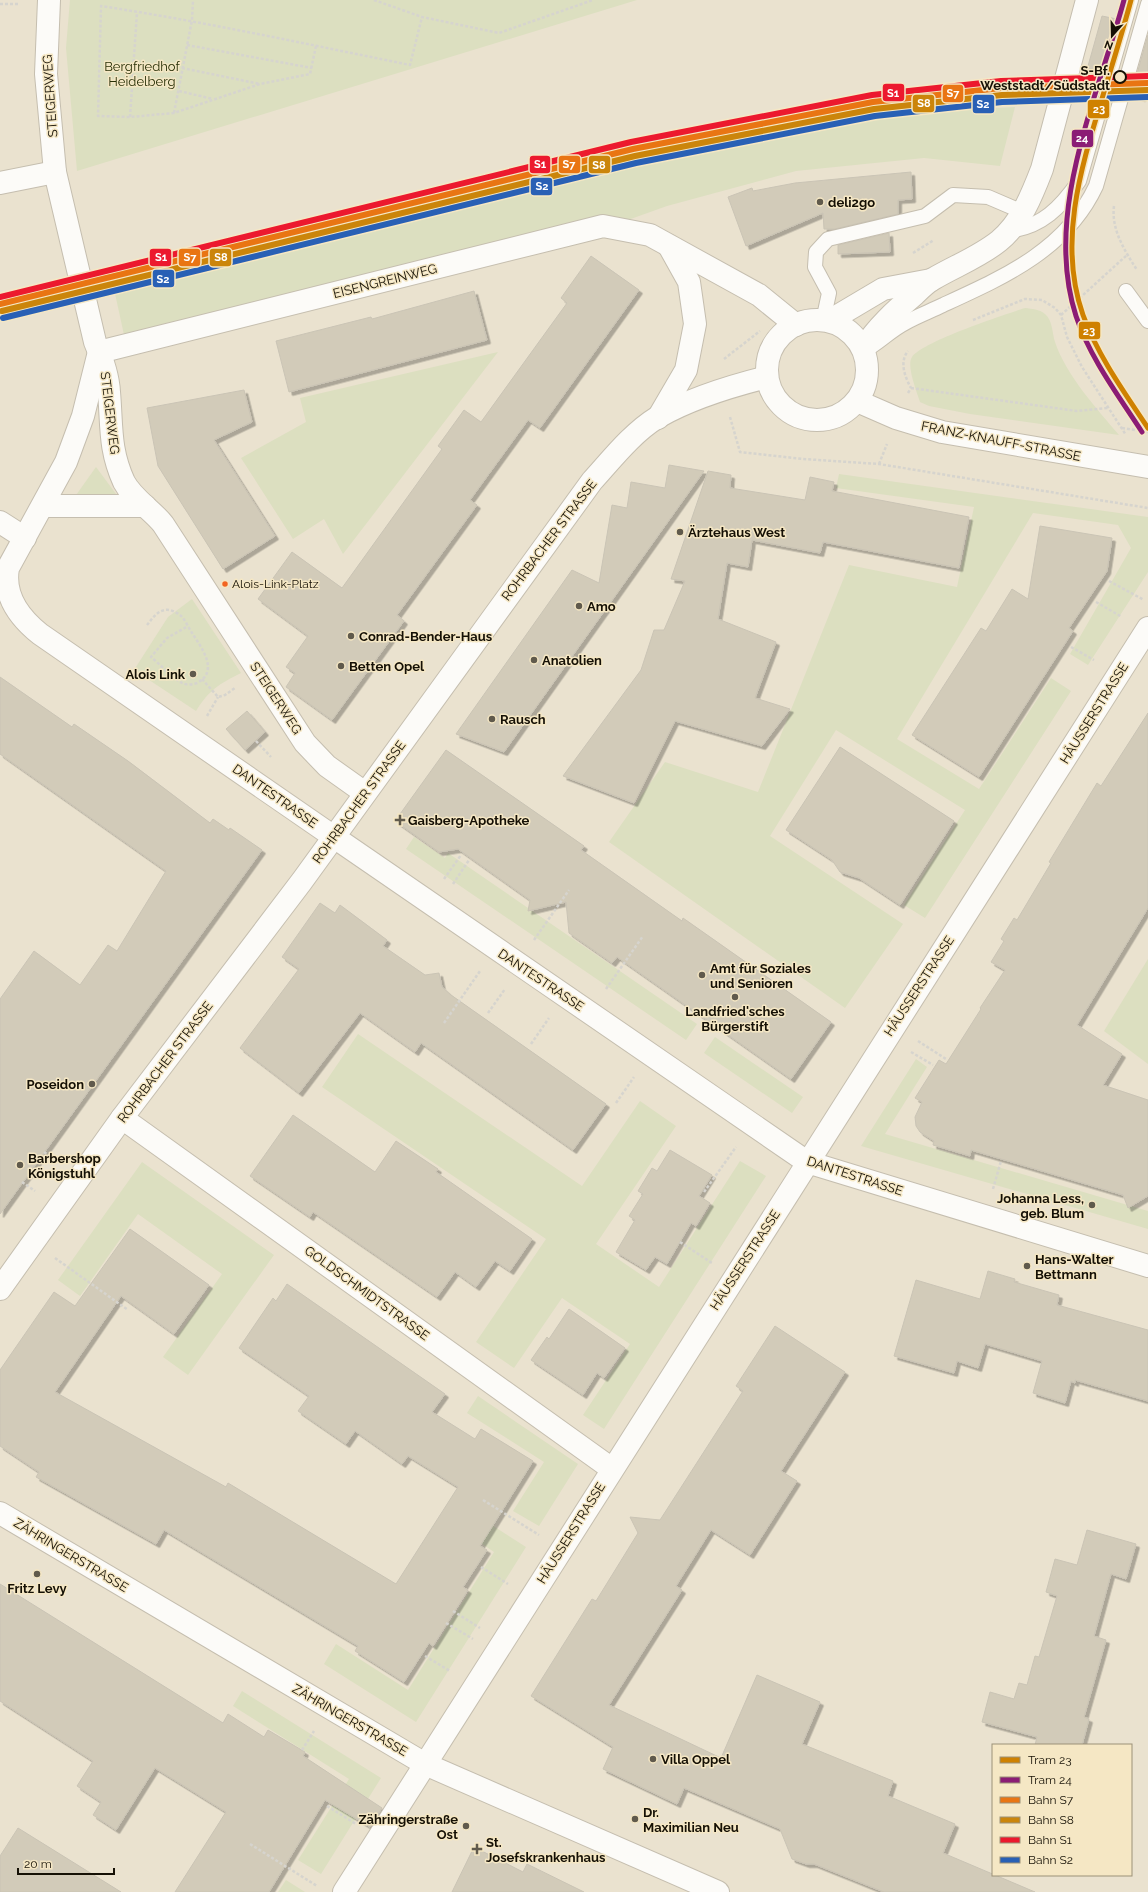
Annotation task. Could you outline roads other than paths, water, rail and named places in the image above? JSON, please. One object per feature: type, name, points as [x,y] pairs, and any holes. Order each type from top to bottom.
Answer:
[{"type":"street","name":"STEIGERWEG","points":[[49,0],[46,74],[56,176],[97,347],[104,365],[109,392],[110,430],[114,454],[125,482],[137,500],[163,524],[305,743],[327,766],[365,793]]},
{"type":"street","points":[[863,351],[883,322],[932,280],[971,260],[1000,241],[1023,212],[1032,196],[1042,169],[1087,1]]},
{"type":"street","points":[[0,184],[56,176]]},
{"type":"street","name":"EISENGREINWEG","points":[[97,347],[603,226],[650,235],[759,295],[796,325]]},
{"type":"street","points":[[658,418],[686,370],[695,324],[689,282],[669,246]]},
{"type":"street","points":[[826,321],[883,289],[932,280]]},
{"type":"street","points":[[812,320],[826,321],[853,335],[863,351],[867,364],[867,377],[863,391],[850,409],[838,416],[817,421],[796,416],[778,402],[771,391],[767,377],[767,366],[770,352],[775,342],[786,330],[796,325],[812,320]]},
{"type":"street","points":[[3,582],[12,558],[60,474],[75,438],[97,347]]},
{"type":"street","name":"ROHRBACHER STRASSE","points":[[0,1289],[122,1118],[334,837],[592,481],[628,442],[658,418],[711,394],[767,377]]},
{"type":"street","name":"FRANZ-KNAUFF-STRASSE","points":[[857,401],[896,418],[942,432],[1148,467]]},
{"type":"street","points":[[43,506],[145,506]]},
{"type":"street","points":[[0,522],[24,538]]},
{"type":"street","name":"DANTESTRASSE","points":[[3,582],[7,587],[17,611],[31,627],[518,964],[808,1162],[1148,1266]]},
{"type":"street","name":"HÄUSSERSTRASSE","points":[[344,1892],[612,1468],[1148,628]]},
{"type":"street","name":"GOLDSCHMIDTSTRASSE","points":[[122,1118],[612,1468]]},
{"type":"street","name":"ZÄHRINGERSTRASSE","points":[[0,1513],[425,1764],[718,1892]]},
{"type":"lane","points":[[1009,231],[1023,229],[1046,217],[1064,202],[1078,181],[1130,4]]},
{"type":"lane","points":[[863,351],[904,323],[976,290],[1026,264],[1052,244],[1071,226],[1095,187],[1147,7]]},
{"type":"lane","points":[[826,321],[829,293],[815,267],[816,252],[828,239],[924,216],[953,195],[988,197],[1023,212]]},
{"type":"lane","points":[[1126,291],[1148,321]]},
{"type":"tram line","name":"24","points":[[1124,0],[1088,117],[1078,157],[1070,197],[1066,238],[1067,277],[1076,316],[1089,347],[1105,376],[1142,432]]},
{"type":"tram line","name":"23","points":[[1131,0],[1079,181],[1072,235],[1072,261],[1076,288],[1083,315],[1089,330],[1112,373],[1148,428]]},
{"type":"rail line","name":"S1","points":[[0,297],[631,142],[872,95],[1001,81],[1148,76]]},
{"type":"rail line","name":"S7","points":[[0,304],[633,149],[873,102],[1001,88],[1148,83]]},
{"type":"rail line","name":"S8","points":[[2,311],[635,156],[874,109],[1002,95],[1148,90]]},
{"type":"rail line","name":"S2","points":[[3,318],[636,163],[875,116],[1002,102],[1148,97]]},
{"type":"place","name":"S-Bf. Weststadt/Südstadt","points":[[1120,77]]},
{"type":"place","name":"deli2go","points":[[820,202]]},
{"type":"place","name":"Ärztehaus West","points":[[680,532]]},
{"type":"place","name":"Alois-Link-Platz","points":[[225,584]]},
{"type":"place","name":"Amo","points":[[579,606]]},
{"type":"place","name":"Conrad-Bender-Haus","points":[[351,636]]},
{"type":"place","name":"Anatolien","points":[[534,660]]},
{"type":"place","name":"Betten Opel","points":[[341,666]]},
{"type":"place","name":"Alois Link","points":[[193,674]]},
{"type":"place","name":"Rausch","points":[[492,719]]},
{"type":"place","name":"Gaisberg-Apotheke","points":[[400,820]]},
{"type":"place","name":"Amt für Soziales und Senioren","points":[[702,975]]},
{"type":"place","name":"Landfried'sches Bürgerstift","points":[[735,997]]},
{"type":"place","name":"Poseidon","points":[[92,1084]]},
{"type":"place","name":"Barbershop Königstuhl","points":[[20,1165]]},
{"type":"place","name":"Johanna Less, geb. Blum","points":[[1092,1205]]},
{"type":"place","name":"Hans-Walter Bettmann","points":[[1027,1266]]},
{"type":"place","name":"Fritz Levy","points":[[37,1574]]},
{"type":"place","name":"Villa Oppel","points":[[653,1759]]},
{"type":"place","name":"Dr. Maximilian Neu","points":[[635,1819]]},
{"type":"place","name":"Zähringerstraße Ost","points":[[466,1826]]},
{"type":"place","name":"St. Josefskrankenhaus","points":[[477,1849]]},
{"type":"park label","name":"Bergfriedhof Heidelberg","points":[[142,74]]}]
